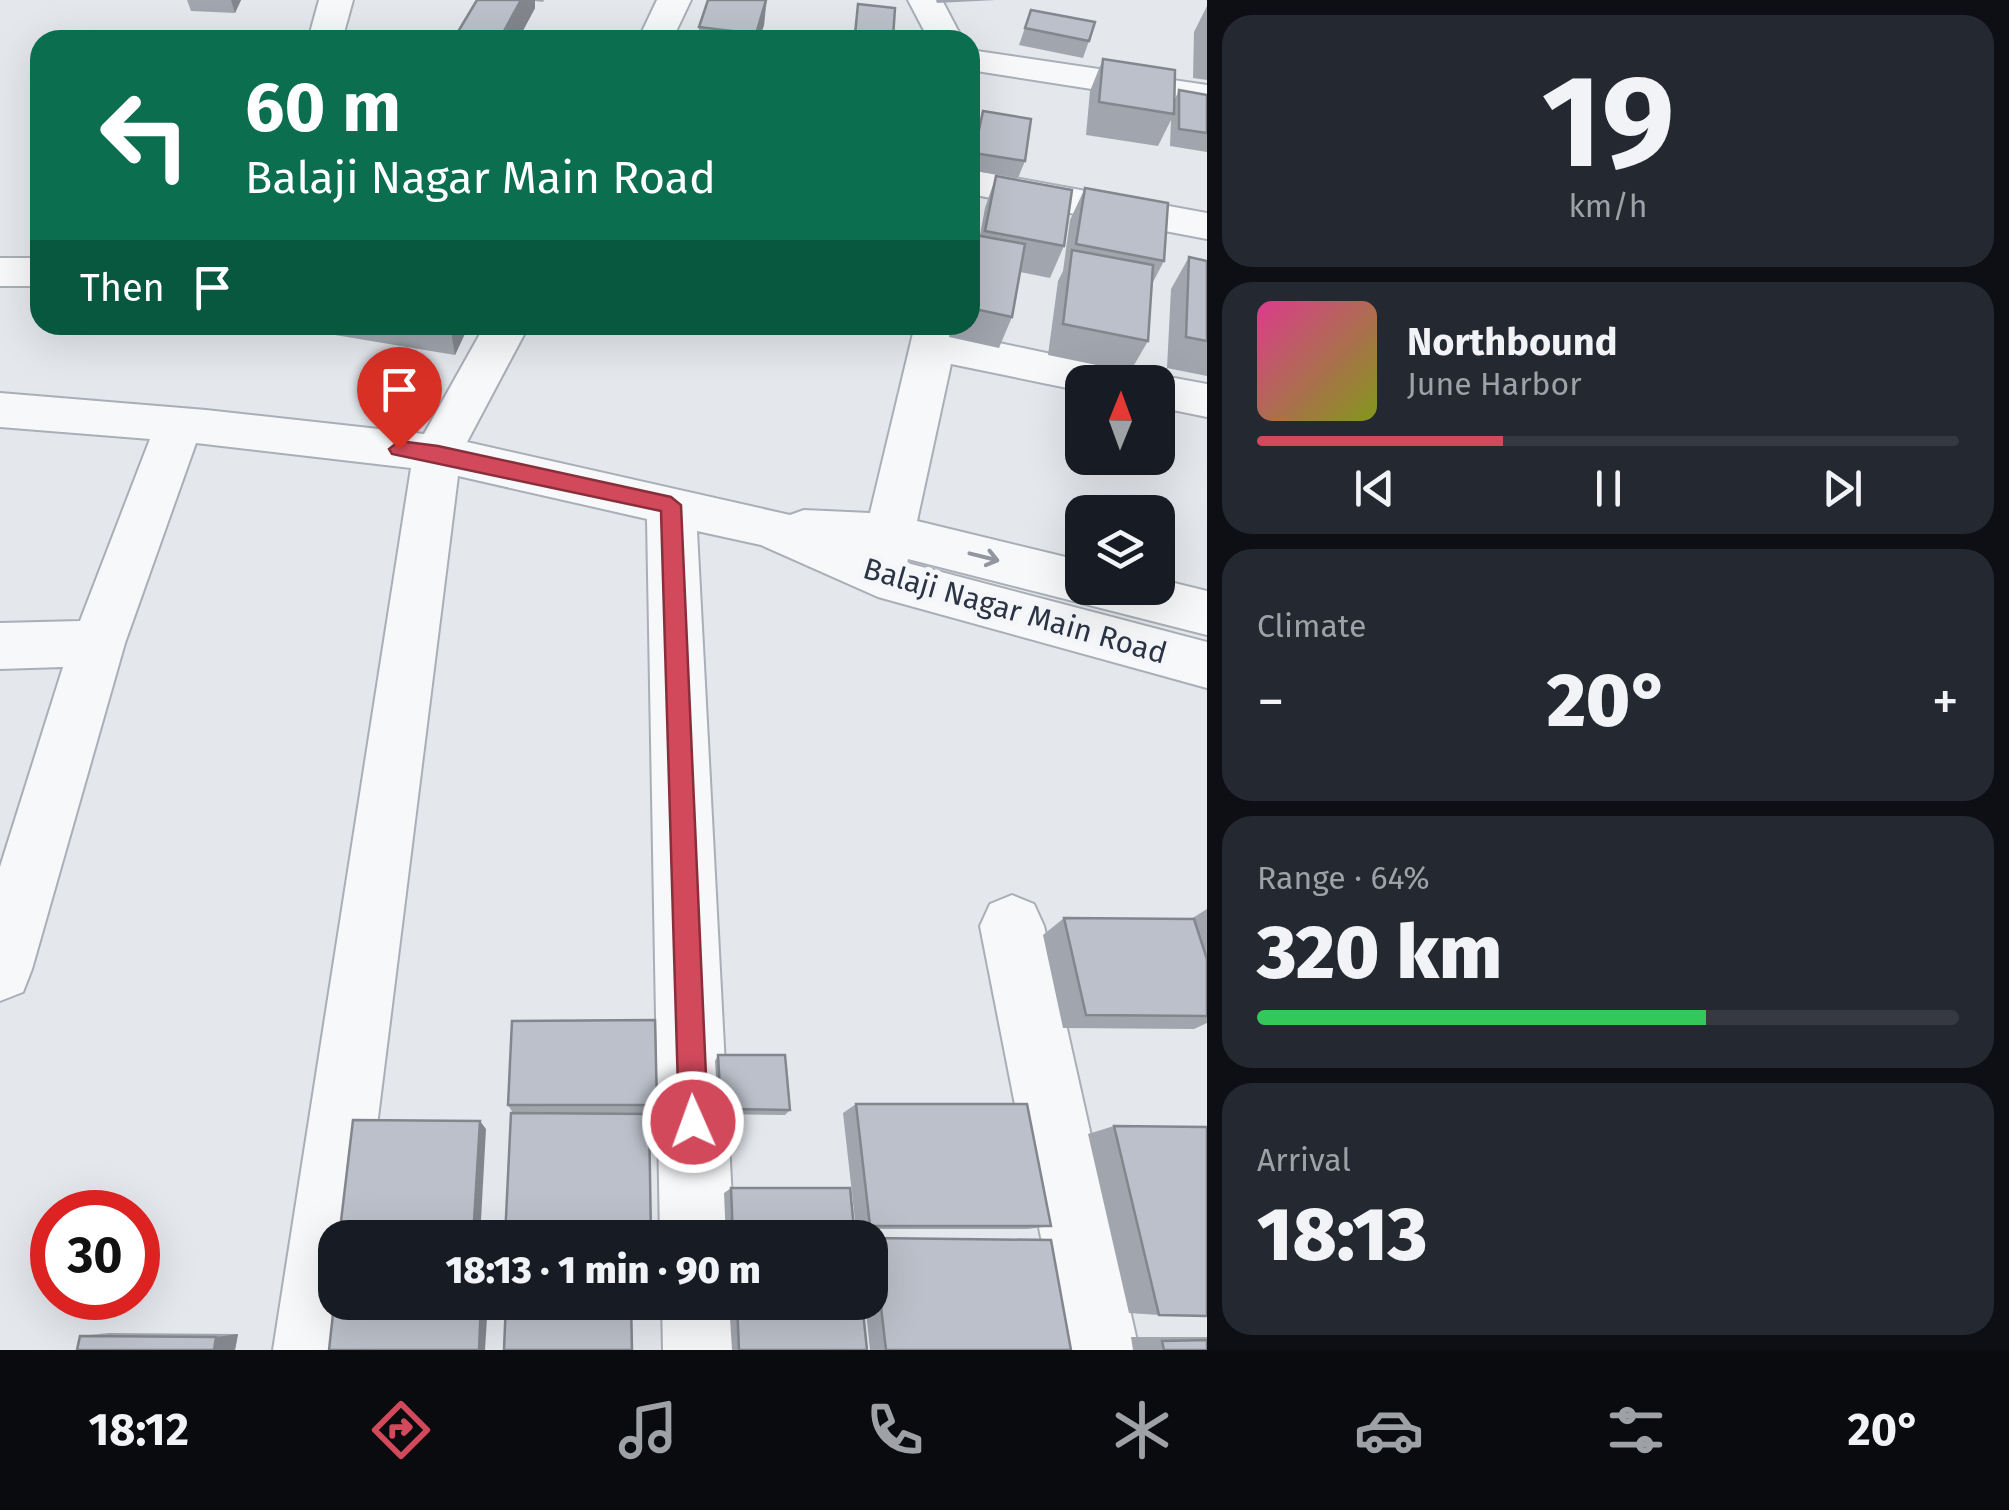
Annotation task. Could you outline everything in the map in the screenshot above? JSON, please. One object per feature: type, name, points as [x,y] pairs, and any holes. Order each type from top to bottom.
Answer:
[{"type":"street","points":[[328,30],[336,0]]},
{"type":"street","points":[[660,30],[674,0]]},
{"type":"street","points":[[924,0],[940,30]]},
{"type":"street","points":[[980,62],[1206,96]]},
{"type":"street","points":[[980,184],[1206,226]]},
{"type":"street","points":[[0,272],[30,272]]},
{"type":"street","points":[[311,1350],[438,453],[501,335]]},
{"type":"street","points":[[1065,369],[936,335],[883,555],[1065,580]]},
{"type":"street","points":[[1175,395],[1206,402]]},
{"type":"street","name":"Balaji Nagar Main Road","points":[[0,410],[438,453],[883,555],[1206,666]]},
{"type":"street","points":[[0,969],[98,643],[178,425]]},
{"type":"street","points":[[671,505],[696,1220]]},
{"type":"street","points":[[1174,605],[1206,613]]},
{"type":"street","points":[[0,646],[98,643]]},
{"type":"street","points":[[1012,926],[1100,1350]]},
{"type":"street","points":[[700,1320],[701,1350]]},
{"type":"building","points":[[477,0],[521,0],[504,30],[459,30]]},
{"type":"building","points":[[708,0],[766,0],[757,30],[699,27]]},
{"type":"building","points":[[858,4],[895,8],[894,30],[855,30]]},
{"type":"building","points":[[1031,10],[1095,22],[1089,41],[1025,28]]},
{"type":"building","points":[[1103,59],[1175,70],[1174,114],[1099,102]]},
{"type":"building","points":[[1179,90],[1207,95],[1207,133],[1179,129]]},
{"type":"building","points":[[983,111],[1031,119],[1025,161],[980,154]]},
{"type":"building","points":[[996,176],[1072,190],[1064,246],[985,231]]},
{"type":"building","points":[[1085,188],[1168,203],[1164,261],[1076,244]]},
{"type":"building","points":[[980,236],[1025,244],[1012,317],[980,310]]},
{"type":"building","points":[[1072,250],[1153,265],[1148,341],[1063,324]]},
{"type":"building","points":[[1189,257],[1207,261],[1207,341],[1186,337]]},
{"type":"building","points":[[1064,918],[1194,919],[1207,959],[1207,1016],[1086,1015]]},
{"type":"building","points":[[655,1020],[657,1105],[508,1105],[512,1021]]},
{"type":"building","points":[[718,1055],[785,1055],[790,1110],[721,1109]]},
{"type":"building","points":[[856,1104],[1027,1104],[1051,1226],[888,1226],[888,1220],[869,1220]]},
{"type":"building","points":[[511,1113],[649,1114],[651,1220],[506,1220]]},
{"type":"building","points":[[353,1120],[480,1121],[474,1220],[341,1220]]},
{"type":"building","points":[[1114,1126],[1207,1127],[1207,1316],[1159,1315]]},
{"type":"building","points":[[731,1188],[850,1188],[853,1220],[732,1220]]},
{"type":"building","points":[[888,1238],[1051,1240],[1071,1350],[886,1350],[883,1320],[888,1320]]},
{"type":"building","points":[[332,1320],[480,1320],[479,1350],[329,1350]]},
{"type":"building","points":[[505,1320],[631,1320],[632,1350],[504,1350]]},
{"type":"building","points":[[738,1320],[864,1320],[867,1350],[739,1350]]},
{"type":"building","points":[[80,1336],[216,1337],[214,1350],[77,1350]]},
{"type":"building","points":[[1207,1340],[1207,1350],[1164,1350],[1162,1341]]},
{"type":"route","points":[[399,449],[438,453],[671,505],[693,1122]]}]
